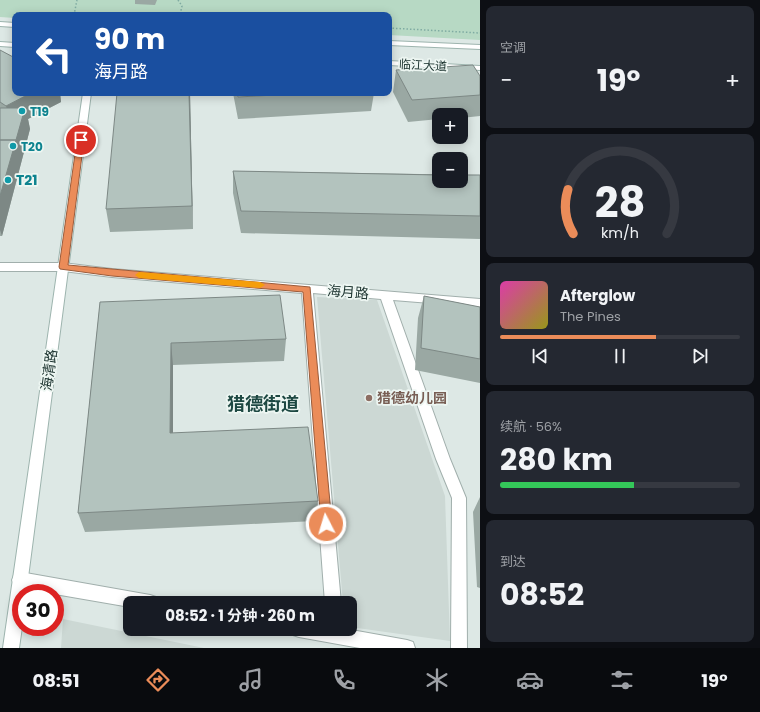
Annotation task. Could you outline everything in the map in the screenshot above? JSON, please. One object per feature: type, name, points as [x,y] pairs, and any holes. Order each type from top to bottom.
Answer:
[{"type":"street","points":[[0,24],[12,24]]},
{"type":"street","name":"临江大道","points":[[392,42],[480,47]]},
{"type":"street","points":[[0,44],[12,45]]},
{"type":"street","name":"临江大道","points":[[392,63],[480,68]]},
{"type":"street","name":"海清路","points":[[11,648],[87,96]]},
{"type":"street","name":"海月路","points":[[0,267],[63,267],[112,273],[480,303]]},
{"type":"street","points":[[307,289],[332,596]]},
{"type":"street","points":[[385,296],[443,459],[459,498],[459,648]]},
{"type":"street","points":[[20,580],[123,598]]},
{"type":"street","points":[[354,636],[407,648]]},
{"type":"path","points":[[75,12],[77,0]]},
{"type":"path","points":[[178,0],[182,6],[181,12]]},
{"type":"path","points":[[392,28],[480,33]]},
{"type":"shaded area","name":"猎德幼儿园","points":[[317,297],[377,300],[445,496],[450,641],[357,628],[357,596],[342,596]]},
{"type":"shaded area","points":[[64,619],[123,631],[123,636],[146,636],[204,648],[61,648],[62,636],[64,636]]},
{"type":"green space","points":[[0,0],[480,0],[480,40],[392,35],[392,12],[12,12],[12,18],[0,17]]},
{"type":"building","points":[[0,50],[12,56],[12,96],[25,96],[6,106],[0,102]]},
{"type":"building","points":[[473,65],[480,76],[480,95],[412,100],[396,70]]},
{"type":"building","points":[[117,96],[189,96],[192,206],[106,209]]},
{"type":"building","points":[[0,108],[25,108],[16,140],[0,140]]},
{"type":"building","points":[[0,140],[16,140],[0,196]]},
{"type":"building","points":[[233,171],[432,175],[432,188],[468,188],[468,175],[480,175],[480,216],[241,211]]},
{"type":"building","points":[[280,295],[286,339],[171,343],[170,433],[308,427],[318,501],[78,513],[100,302]]},
{"type":"building","points":[[424,296],[480,307],[480,359],[421,348]]},
{"type":"slow traffic","points":[[139,275],[260,285]]},
{"type":"place","name":"T19","points":[[22,111]]},
{"type":"place","name":"T20","points":[[13,146]]},
{"type":"place","name":"T21","points":[[8,180]]},
{"type":"place","name":"猎德幼儿园","points":[[369,398]]},
{"type":"district","name":"猎德街道","points":[[263,403]]},
{"type":"route","points":[[81,140],[63,267],[112,273],[307,289],[326,524]]}]
